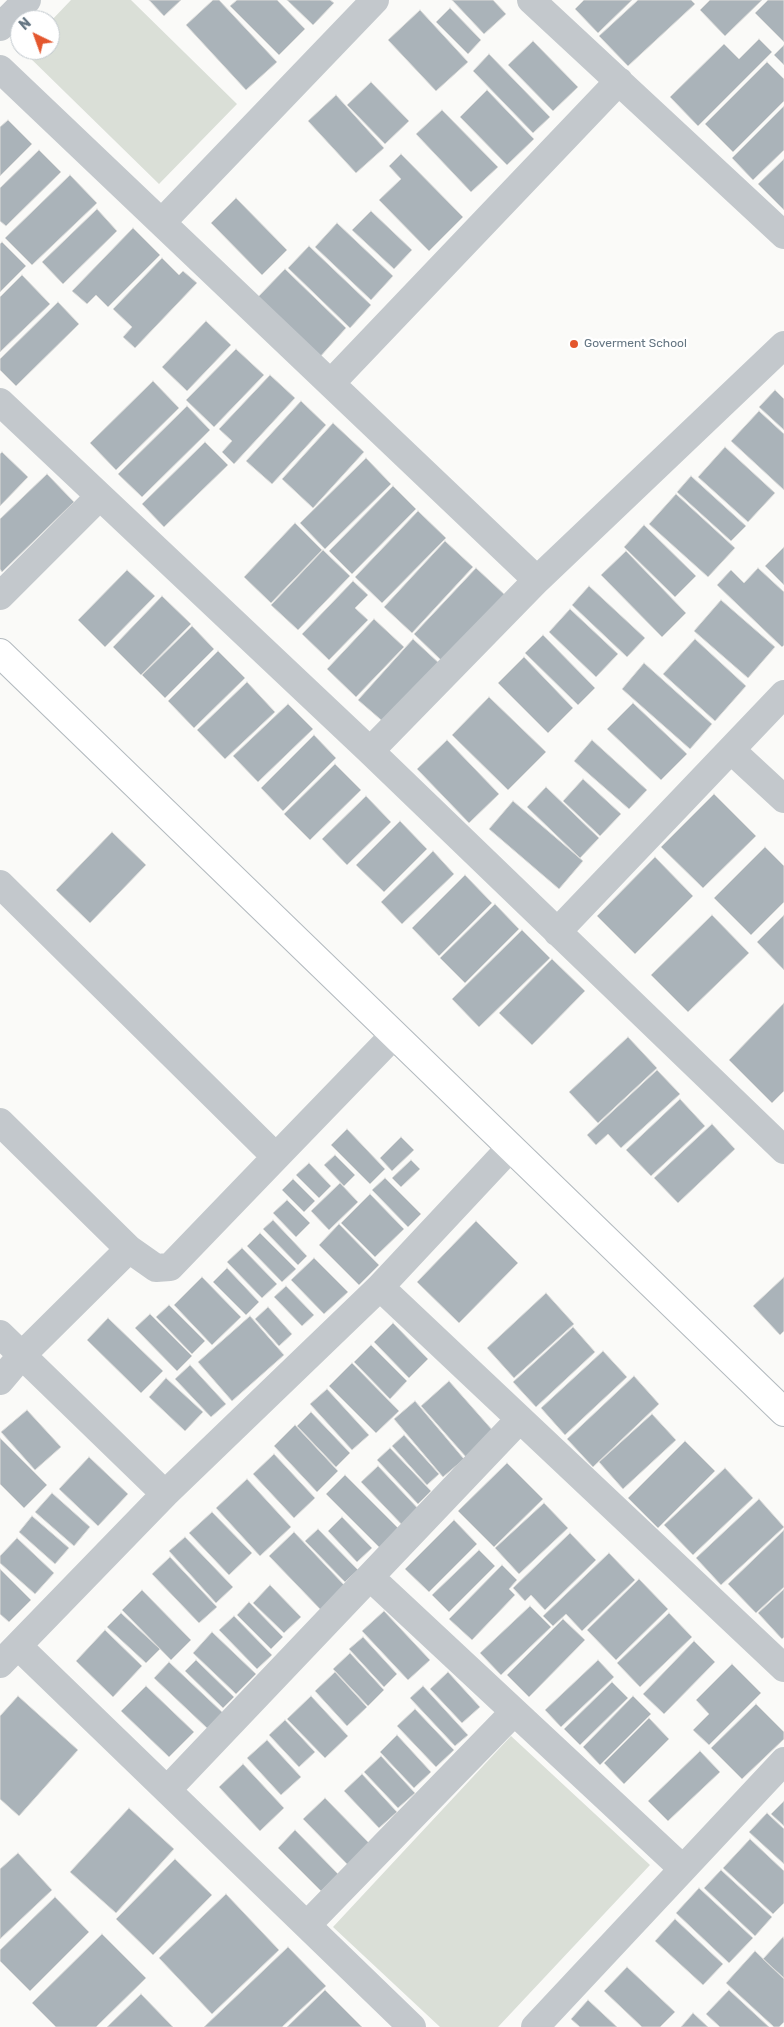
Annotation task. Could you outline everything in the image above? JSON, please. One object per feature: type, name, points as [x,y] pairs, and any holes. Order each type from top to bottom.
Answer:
[{"type":"street","points":[[0,27],[27,0]]},
{"type":"street","points":[[162,222],[375,0]]},
{"type":"street","points":[[531,0],[784,235]]},
{"type":"street","points":[[0,68],[537,580]]},
{"type":"street","points":[[331,383],[619,81]]},
{"type":"street","points":[[370,751],[537,580],[784,345]]},
{"type":"street","points":[[0,402],[370,751],[784,1150]]},
{"type":"street","points":[[0,596],[99,497]]},
{"type":"street","points":[[0,653],[784,1412]]},
{"type":"street","points":[[557,932],[784,694]]},
{"type":"street","points":[[731,750],[784,800]]},
{"type":"street","points":[[0,884],[276,1157]]},
{"type":"street","points":[[0,1122],[129,1249],[156,1268],[170,1267],[394,1035]]},
{"type":"street","points":[[412,2027],[167,1790],[9,1655],[165,1494],[380,1287],[510,1148]]},
{"type":"street","points":[[0,1380],[22,1355],[129,1249]]},
{"type":"street","points":[[380,1287],[784,1668]]},
{"type":"street","points":[[0,1334],[165,1494]]},
{"type":"street","points":[[167,1790],[519,1420]]},
{"type":"street","points":[[370,1577],[683,1869]]},
{"type":"street","points":[[307,1925],[514,1712]]},
{"type":"street","points":[[535,2027],[784,1761]]},
{"type":"shaded area","points":[[71,0],[131,0],[237,104],[159,184],[32,60],[60,60],[60,12]]},
{"type":"shaded area","points":[[511,1736],[650,1865],[498,2027],[440,2027],[333,1927]]},
{"type":"building","points":[[149,0],[181,0],[164,16]]},
{"type":"building","points":[[213,0],[219,0],[277,62],[246,90],[186,25]]},
{"type":"building","points":[[237,0],[277,0],[305,29],[279,55],[230,6]]},
{"type":"building","points":[[287,0],[330,0],[334,3],[313,25]]},
{"type":"building","points":[[452,0],[493,0],[506,14],[484,34]]},
{"type":"building","points":[[584,0],[632,0],[598,33],[575,9]]},
{"type":"building","points":[[638,0],[691,0],[695,4],[628,66],[599,36]]},
{"type":"building","points":[[710,0],[762,0],[725,36],[700,10]]},
{"type":"building","points":[[768,0],[784,0],[784,42],[755,13]]},
{"type":"building","points":[[450,8],[481,40],[468,54],[436,22]]},
{"type":"building","points":[[420,10],[468,62],[436,91],[388,40]]},
{"type":"building","points":[[759,39],[772,52],[698,126],[670,97],[724,44],[739,59]]},
{"type":"building","points":[[533,41],[578,87],[553,111],[508,65]]},
{"type":"building","points":[[784,45],[784,65],[774,55]]},
{"type":"building","points":[[489,54],[550,117],[533,133],[473,71]]},
{"type":"building","points":[[767,62],[784,79],[784,101],[733,152],[705,124]]},
{"type":"building","points":[[371,82],[409,121],[385,144],[347,105]]},
{"type":"building","points":[[487,90],[534,139],[507,165],[460,117]]},
{"type":"building","points":[[336,95],[384,148],[356,173],[308,121]]},
{"type":"building","points":[[784,106],[784,150],[753,180],[732,158]]},
{"type":"building","points":[[442,110],[498,167],[471,192],[416,134]]},
{"type":"building","points":[[8,120],[32,144],[0,176],[0,127]]},
{"type":"building","points":[[39,150],[61,172],[6,226],[0,221],[0,188]]},
{"type":"building","points":[[401,154],[463,217],[429,251],[379,200],[401,179],[389,166]]},
{"type":"building","points":[[784,159],[784,210],[758,184]]},
{"type":"building","points":[[70,175],[97,203],[32,265],[5,238]]},
{"type":"building","points":[[236,198],[287,250],[262,275],[211,223]]},
{"type":"building","points":[[97,209],[117,231],[63,284],[42,262]]},
{"type":"building","points":[[371,211],[412,250],[394,269],[352,230]]},
{"type":"building","points":[[337,223],[393,276],[371,300],[315,247]]},
{"type":"building","points":[[133,228],[160,255],[108,307],[96,295],[87,304],[72,291]]},
{"type":"building","points":[[2,242],[26,266],[0,292],[0,244]]},
{"type":"building","points":[[309,246],[371,305],[350,328],[288,268]]},
{"type":"building","points":[[162,258],[179,275],[183,271],[197,283],[135,348],[123,337],[132,327],[113,309]]},
{"type":"building","points":[[285,269],[346,328],[319,358],[256,299]]},
{"type":"building","points":[[22,275],[50,304],[0,352],[0,297]]},
{"type":"building","points":[[58,302],[79,324],[16,386],[0,370],[0,359]]},
{"type":"building","points":[[206,321],[231,345],[187,391],[162,367]]},
{"type":"building","points":[[236,349],[264,375],[214,427],[186,400]]},
{"type":"building","points":[[270,375],[295,398],[234,464],[222,452],[232,441],[219,429]]},
{"type":"building","points":[[153,381],[179,408],[116,470],[90,443]]},
{"type":"building","points":[[775,390],[784,399],[784,430],[759,407]]},
{"type":"building","points":[[301,401],[326,425],[272,484],[246,461]]},
{"type":"building","points":[[187,406],[210,430],[142,497],[118,474]]},
{"type":"building","points":[[759,411],[784,434],[784,490],[731,441]]},
{"type":"building","points":[[333,423],[364,452],[313,508],[282,479]]},
{"type":"building","points":[[205,442],[228,465],[164,527],[142,504]]},
{"type":"building","points":[[725,447],[775,493],[748,522],[698,477]]},
{"type":"building","points":[[2,452],[28,477],[0,506],[0,454]]},
{"type":"building","points":[[366,458],[391,484],[325,549],[300,523]]},
{"type":"building","points":[[47,474],[74,502],[2,572],[0,569],[0,519]]},
{"type":"building","points":[[691,476],[746,526],[731,541],[677,492]]},
{"type":"building","points":[[393,486],[416,509],[352,574],[329,551]]},
{"type":"building","points":[[676,494],[735,548],[708,577],[649,524]]},
{"type":"building","points":[[418,511],[446,538],[382,603],[355,577]]},
{"type":"building","points":[[295,523],[322,550],[271,603],[244,577]]},
{"type":"building","points":[[644,525],[696,576],[675,597],[624,547]]},
{"type":"building","points":[[445,541],[473,567],[412,633],[384,607]]},
{"type":"building","points":[[784,547],[784,585],[765,566]]},
{"type":"building","points":[[323,550],[350,576],[298,630],[271,605]]},
{"type":"building","points":[[626,551],[686,613],[662,637],[601,575]]},
{"type":"building","points":[[476,568],[505,595],[443,662],[414,634]]},
{"type":"building","points":[[758,568],[784,592],[784,645],[782,647],[717,585],[731,570],[744,583]]},
{"type":"building","points":[[127,570],[155,596],[105,647],[78,620]]},
{"type":"building","points":[[353,581],[368,595],[355,608],[368,620],[329,660],[302,634]]},
{"type":"building","points":[[589,586],[645,638],[627,657],[572,605]]},
{"type":"building","points":[[162,596],[191,624],[141,675],[113,647]]},
{"type":"building","points":[[721,600],[775,647],[748,678],[694,631]]},
{"type":"building","points":[[570,609],[618,654],[596,677],[549,632]]},
{"type":"building","points":[[374,619],[404,647],[356,697],[327,669]]},
{"type":"building","points":[[192,626],[214,649],[165,698],[142,675]]},
{"type":"building","points":[[543,635],[595,688],[578,705],[525,653]]},
{"type":"building","points":[[413,639],[441,665],[387,725],[358,700]]},
{"type":"building","points":[[695,639],[746,686],[715,721],[663,674]]},
{"type":"building","points":[[218,651],[245,678],[194,728],[168,701]]},
{"type":"building","points":[[524,657],[573,708],[548,733],[498,683]]},
{"type":"building","points":[[644,663],[712,724],[690,749],[622,689]]},
{"type":"building","points":[[247,682],[275,712],[225,759],[197,730]]},
{"type":"building","points":[[489,697],[546,752],[508,790],[452,735]]},
{"type":"building","points":[[633,703],[687,754],[661,780],[607,729]]},
{"type":"building","points":[[288,704],[313,729],[258,782],[233,756]]},
{"type":"building","points":[[314,735],[336,758],[283,811],[261,788]]},
{"type":"building","points":[[447,740],[499,794],[469,823],[417,769]]},
{"type":"building","points":[[592,740],[647,790],[629,809],[574,761]]},
{"type":"building","points":[[335,764],[361,790],[310,840],[284,814]]},
{"type":"building","points":[[583,779],[621,814],[600,836],[563,801]]},
{"type":"building","points":[[546,787],[599,838],[580,858],[527,807]]},
{"type":"building","points":[[714,794],[756,836],[703,888],[661,847]]},
{"type":"building","points":[[366,796],[391,822],[347,865],[322,839]]},
{"type":"building","points":[[513,801],[583,861],[559,889],[489,829]]},
{"type":"building","points":[[400,821],[427,849],[384,892],[356,865]]},
{"type":"building","points":[[112,832],[146,865],[90,923],[56,890]]},
{"type":"building","points":[[765,847],[784,866],[784,902],[751,935],[714,898]]},
{"type":"building","points":[[433,851],[454,874],[402,924],[381,902]]},
{"type":"building","points":[[655,857],[693,896],[635,954],[597,916]]},
{"type":"building","points":[[465,875],[492,903],[439,956],[412,928]]},
{"type":"building","points":[[495,904],[519,929],[465,983],[440,958]]},
{"type":"building","points":[[712,915],[749,953],[688,1012],[651,975]]},
{"type":"building","points":[[784,915],[784,970],[757,942]]},
{"type":"building","points":[[522,930],[550,958],[479,1027],[452,999]]},
{"type":"building","points":[[552,959],[585,991],[532,1045],[499,1013]]},
{"type":"building","points":[[784,1003],[784,1091],[772,1103],[729,1060]]},
{"type":"building","points":[[628,1037],[657,1068],[598,1123],[569,1092]]},
{"type":"building","points":[[657,1070],[680,1094],[621,1148],[608,1134],[596,1145],[587,1135]]},
{"type":"building","points":[[680,1099],[705,1126],[651,1176],[626,1150]]},
{"type":"building","points":[[712,1124],[735,1149],[678,1203],[654,1178]]},
{"type":"building","points":[[347,1129],[385,1169],[370,1184],[331,1145]]},
{"type":"building","points":[[401,1137],[414,1150],[392,1171],[380,1158]]},
{"type":"building","points":[[335,1155],[355,1175],[344,1186],[324,1165]]},
{"type":"building","points":[[411,1160],[420,1169],[401,1187],[392,1178]]},
{"type":"building","points":[[309,1163],[331,1186],[319,1198],[296,1175]]},
{"type":"building","points":[[385,1178],[421,1214],[408,1227],[372,1190]]},
{"type":"building","points":[[293,1179],[315,1201],[304,1212],[282,1190]]},
{"type":"building","points":[[340,1183],[358,1202],[329,1230],[311,1211]]},
{"type":"building","points":[[370,1194],[404,1229],[375,1257],[341,1223]]},
{"type":"building","points":[[287,1200],[310,1223],[296,1237],[273,1213]]},
{"type":"building","points":[[273,1220],[307,1256],[298,1265],[263,1229]]},
{"type":"building","points":[[476,1221],[518,1263],[459,1323],[417,1282]]},
{"type":"building","points":[[339,1224],[379,1265],[359,1285],[319,1245]]},
{"type":"building","points":[[260,1233],[296,1269],[282,1282],[247,1246]]},
{"type":"building","points":[[242,1248],[277,1284],[262,1298],[227,1262]]},
{"type":"building","points":[[314,1258],[348,1292],[324,1314],[291,1280]]},
{"type":"building","points":[[227,1268],[259,1302],[246,1315],[213,1282]]},
{"type":"building","points":[[202,1277],[241,1317],[212,1345],[174,1305]]},
{"type":"building","points":[[784,1277],[784,1331],[780,1335],[753,1306]]},
{"type":"building","points":[[286,1286],[314,1315],[302,1326],[274,1297]]},
{"type":"building","points":[[546,1293],[574,1324],[514,1378],[487,1348]]},
{"type":"building","points":[[169,1305],[205,1341],[192,1354],[156,1317]]},
{"type":"building","points":[[268,1307],[292,1334],[279,1346],[255,1319]]},
{"type":"building","points":[[150,1314],[192,1356],[177,1371],[135,1328]]},
{"type":"building","points":[[250,1316],[284,1355],[232,1401],[198,1362]]},
{"type":"building","points":[[108,1318],[163,1371],[141,1393],[87,1340]]},
{"type":"building","points":[[393,1323],[428,1359],[409,1378],[374,1342]]},
{"type":"building","points":[[573,1327],[595,1352],[536,1407],[513,1382]]},
{"type":"building","points":[[371,1345],[407,1381],[390,1399],[354,1362]]},
{"type":"building","points":[[603,1351],[627,1377],[565,1435],[541,1408]]},
{"type":"building","points":[[352,1363],[399,1411],[376,1433],[329,1386]]},
{"type":"building","points":[[190,1365],[226,1404],[211,1417],[175,1379]]},
{"type":"building","points":[[634,1376],[659,1404],[593,1467],[567,1439]]},
{"type":"building","points":[[166,1378],[203,1412],[185,1431],[149,1397]]},
{"type":"building","points":[[449,1381],[494,1432],[466,1457],[421,1406]]},
{"type":"building","points":[[327,1389],[369,1435],[352,1450],[310,1404]]},
{"type":"building","points":[[415,1401],[464,1459],[443,1477],[394,1419]]},
{"type":"building","points":[[27,1410],[61,1447],[35,1470],[1,1432]]},
{"type":"building","points":[[311,1412],[350,1453],[336,1467],[297,1426]]},
{"type":"building","points":[[652,1414],[676,1440],[623,1489],[599,1462]]},
{"type":"building","points":[[295,1425],[338,1471],[317,1492],[274,1446]]},
{"type":"building","points":[[404,1435],[439,1474],[427,1485],[392,1446]]},
{"type":"building","points":[[0,1438],[47,1485],[24,1508],[0,1484]]},
{"type":"building","points":[[685,1441],[715,1471],[658,1528],[628,1498]]},
{"type":"building","points":[[390,1448],[431,1491],[418,1504],[377,1460]]},
{"type":"building","points":[[274,1454],[315,1498],[294,1518],[253,1474]]},
{"type":"building","points":[[89,1457],[128,1494],[98,1526],[59,1489]]},
{"type":"building","points":[[507,1463],[543,1499],[494,1547],[458,1511]]},
{"type":"building","points":[[378,1466],[424,1515],[407,1530],[361,1482]]},
{"type":"building","points":[[725,1468],[753,1498],[693,1555],[664,1525]]},
{"type":"building","points":[[345,1475],[401,1531],[382,1550],[326,1494]]},
{"type":"building","points":[[247,1479],[291,1527],[260,1556],[216,1508]]},
{"type":"building","points":[[52,1493],[90,1527],[74,1546],[35,1512]]},
{"type":"building","points":[[759,1499],[784,1527],[721,1585],[696,1558]]},
{"type":"building","points":[[544,1503],[568,1528],[519,1574],[495,1548]]},
{"type":"building","points":[[212,1512],[252,1553],[229,1575],[189,1533]]},
{"type":"building","points":[[32,1516],[69,1548],[55,1564],[19,1532]]},
{"type":"building","points":[[342,1517],[372,1548],[357,1562],[328,1531]]},
{"type":"building","points":[[454,1520],[477,1544],[429,1592],[405,1569]]},
{"type":"building","points":[[318,1529],[358,1570],[345,1582],[305,1541]]},
{"type":"building","points":[[784,1530],[784,1587],[756,1613],[728,1584]]},
{"type":"building","points":[[294,1532],[346,1587],[321,1610],[269,1556]]},
{"type":"building","points":[[570,1533],[596,1560],[545,1610],[531,1595],[525,1601],[513,1588]]},
{"type":"building","points":[[185,1537],[233,1587],[216,1603],[169,1551]]},
{"type":"building","points":[[17,1538],[54,1573],[35,1594],[0,1563],[0,1556]]},
{"type":"building","points":[[479,1550],[495,1566],[449,1612],[432,1595]]},
{"type":"building","points":[[609,1553],[635,1580],[582,1631],[566,1614],[553,1626],[543,1616]]},
{"type":"building","points":[[170,1557],[217,1607],[199,1623],[152,1574]]},
{"type":"building","points":[[502,1565],[517,1580],[509,1589],[515,1595],[472,1640],[449,1619]]},
{"type":"building","points":[[0,1569],[31,1600],[9,1622],[0,1614]]},
{"type":"building","points":[[639,1579],[668,1609],[616,1660],[587,1630]]},
{"type":"building","points":[[270,1585],[301,1617],[284,1633],[253,1603]]},
{"type":"building","points":[[784,1589],[784,1637],[782,1639],[758,1613]]},
{"type":"building","points":[[142,1590],[191,1640],[171,1660],[122,1610]]},
{"type":"building","points":[[249,1602],[283,1637],[271,1649],[237,1615]]},
{"type":"building","points":[[530,1606],[551,1627],[501,1675],[480,1653]]},
{"type":"building","points":[[384,1611],[430,1660],[408,1680],[362,1631]]},
{"type":"building","points":[[121,1613],[160,1649],[146,1663],[107,1627]]},
{"type":"building","points":[[669,1613],[692,1637],[640,1687],[617,1663]]},
{"type":"building","points":[[234,1616],[272,1655],[257,1669],[219,1630]]},
{"type":"building","points":[[563,1619],[585,1640],[529,1697],[507,1675]]},
{"type":"building","points":[[105,1630],[142,1666],[113,1697],[76,1661]]},
{"type":"building","points":[[212,1632],[256,1674],[236,1694],[193,1653]]},
{"type":"building","points":[[363,1637],[397,1674],[384,1687],[349,1649]]},
{"type":"building","points":[[694,1641],[715,1662],[664,1714],[643,1694]]},
{"type":"building","points":[[350,1653],[384,1690],[368,1706],[333,1669]]},
{"type":"building","points":[[196,1660],[234,1697],[223,1708],[185,1671]]},
{"type":"building","points":[[598,1660],[614,1677],[561,1727],[545,1710]]},
{"type":"building","points":[[169,1662],[223,1713],[208,1729],[154,1678]]},
{"type":"building","points":[[732,1664],[761,1693],[709,1745],[693,1730],[709,1714],[696,1700]]},
{"type":"building","points":[[335,1672],[367,1707],[347,1726],[315,1691]]},
{"type":"building","points":[[448,1672],[480,1707],[462,1723],[430,1689]]},
{"type":"building","points":[[612,1682],[628,1698],[580,1745],[564,1729]]},
{"type":"building","points":[[146,1686],[194,1732],[169,1757],[121,1711]]},
{"type":"building","points":[[423,1686],[468,1735],[455,1746],[410,1698]]},
{"type":"building","points":[[18,1696],[78,1750],[19,1816],[0,1799],[0,1716]]},
{"type":"building","points":[[311,1696],[348,1736],[325,1758],[287,1719]]},
{"type":"building","points":[[633,1696],[651,1714],[600,1765],[583,1747]]},
{"type":"building","points":[[756,1704],[784,1732],[784,1739],[742,1779],[711,1748]]},
{"type":"building","points":[[415,1709],[454,1750],[436,1767],[397,1726]]},
{"type":"building","points":[[649,1718],[669,1739],[624,1784],[604,1763]]},
{"type":"building","points":[[285,1720],[315,1752],[299,1767],[269,1735]]},
{"type":"building","points":[[397,1735],[431,1772],[414,1788],[380,1752]]},
{"type":"building","points":[[267,1740],[301,1777],[281,1795],[247,1758]]},
{"type":"building","points":[[700,1751],[720,1772],[668,1821],[648,1801]]},
{"type":"building","points":[[381,1756],[415,1793],[398,1808],[364,1772]]},
{"type":"building","points":[[243,1764],[284,1808],[260,1831],[219,1787]]},
{"type":"building","points":[[362,1774],[397,1812],[379,1828],[344,1791]]},
{"type":"building","points":[[325,1798],[370,1844],[348,1865],[303,1819]]},
{"type":"building","points":[[784,1801],[784,1826],[771,1814]]},
{"type":"building","points":[[129,1808],[174,1849],[116,1913],[70,1872]]},
{"type":"building","points":[[767,1813],[784,1829],[784,1864],[749,1832]]},
{"type":"building","points":[[295,1830],[338,1874],[321,1891],[278,1848]]},
{"type":"building","points":[[750,1839],[784,1871],[784,1903],[773,1914],[723,1868]]},
{"type":"building","points":[[18,1853],[52,1890],[0,1939],[0,1869]]},
{"type":"building","points":[[175,1859],[212,1895],[153,1955],[116,1919]]},
{"type":"building","points":[[721,1870],[772,1917],[755,1936],[704,1888]]},
{"type":"building","points":[[699,1888],[753,1938],[729,1963],[676,1913]]},
{"type":"building","points":[[226,1894],[279,1950],[212,2014],[159,1958]]},
{"type":"building","points":[[55,1897],[89,1932],[30,1991],[0,1961],[0,1950]]},
{"type":"building","points":[[675,1919],[723,1964],[703,1985],[655,1941]]},
{"type":"building","points":[[102,1934],[146,1978],[96,2027],[56,2027],[32,2003]]},
{"type":"building","points":[[783,1937],[784,1939],[784,1978],[763,1959]]},
{"type":"building","points":[[288,1947],[326,1986],[282,2027],[204,2027]]},
{"type":"building","points":[[755,1951],[784,1979],[784,2022],[779,2027],[774,2027],[726,1983]]},
{"type":"building","points":[[627,1967],[675,2012],[660,2027],[642,2027],[604,1991]]},
{"type":"building","points":[[325,1990],[362,2027],[287,2027]]},
{"type":"building","points":[[729,1990],[769,2027],[720,2027],[706,2014]]},
{"type":"building","points":[[141,1994],[173,2027],[107,2027]]},
{"type":"building","points":[[588,2000],[617,2027],[580,2027],[571,2019]]},
{"type":"building","points":[[693,2013],[708,2027],[681,2027]]},
{"type":"place","name":"Goverment School","points":[[574,344]]}]
